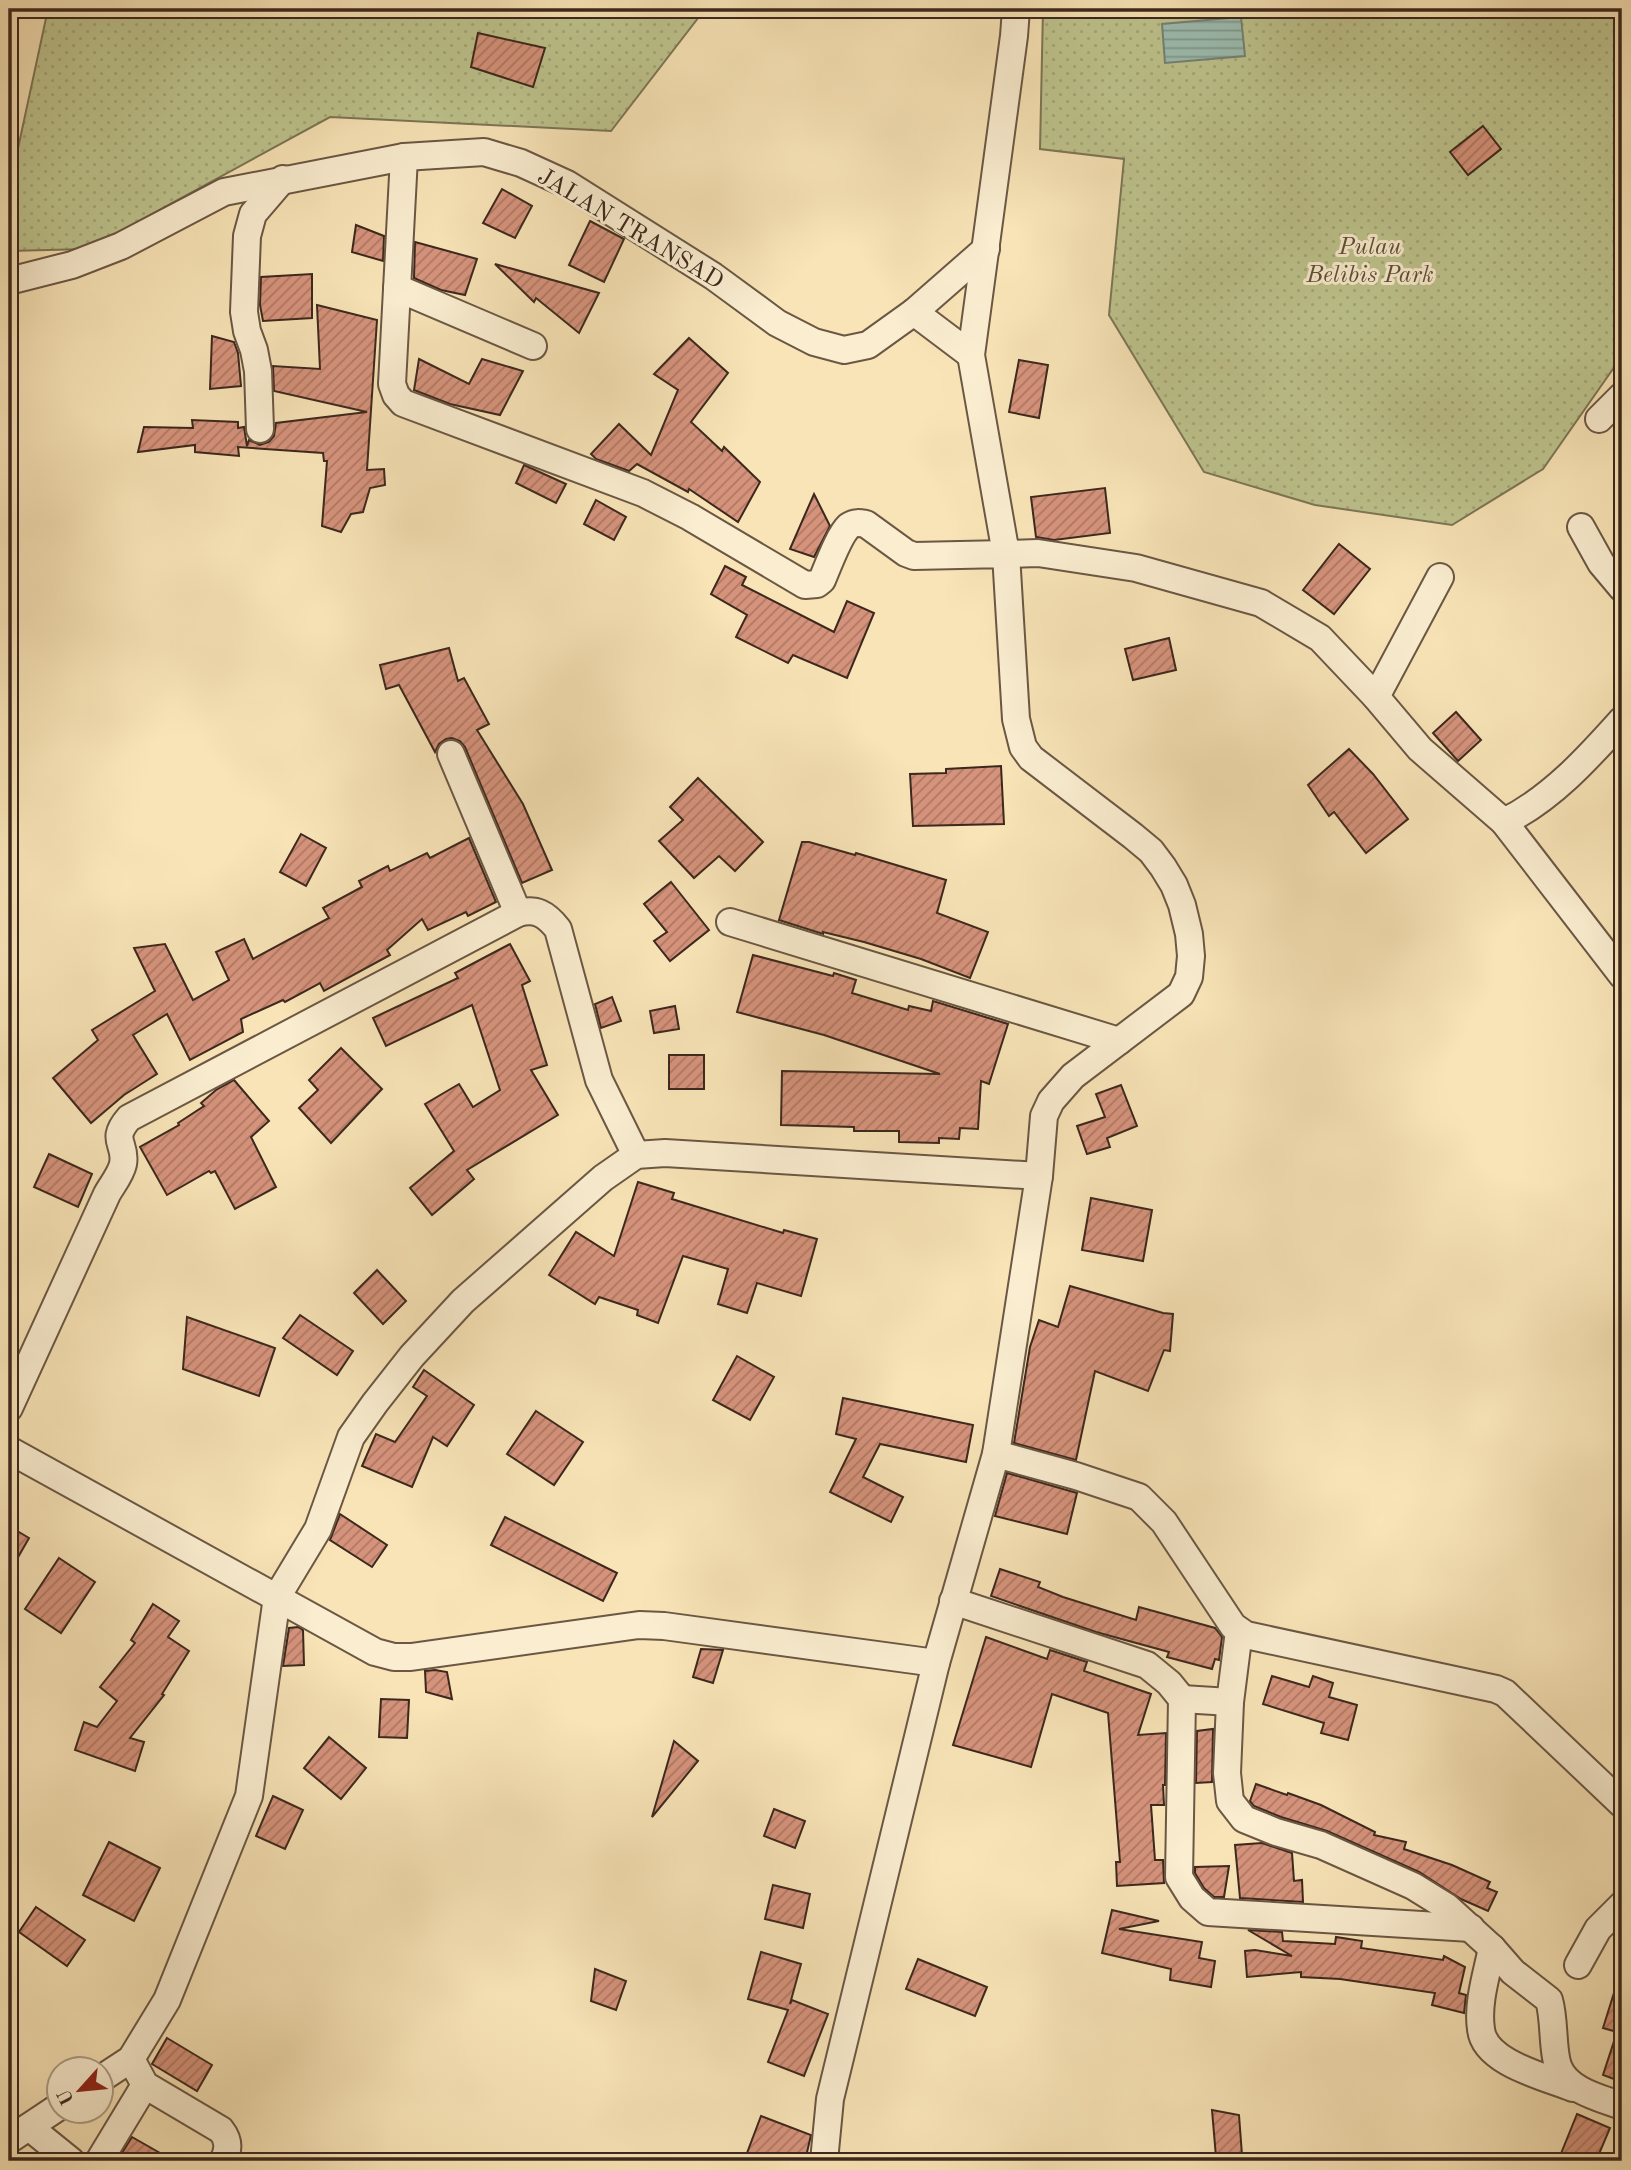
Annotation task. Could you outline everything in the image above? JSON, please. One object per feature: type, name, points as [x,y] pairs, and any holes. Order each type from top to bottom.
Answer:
[{"type":"street","points":[[824,2161],[830,2099],[936,1663],[996,1454],[1039,1176],[1044,1116],[1051,1101],[1073,1076],[1181,994],[1189,977],[1191,956],[1189,934],[1174,885],[1151,850],[1031,758],[1023,747],[1016,719],[1006,554],[971,355],[1016,9]]},
{"type":"street","name":"JALAN TRANSAD","points":[[9,281],[72,265],[121,246],[224,192],[404,157],[485,152],[521,163],[567,184],[713,276],[777,323],[814,342],[844,349],[868,345],[914,312],[985,249]]},
{"type":"street","points":[[404,157],[392,384],[403,403],[643,494],[690,517],[805,585],[817,584],[822,580],[845,533],[849,527],[859,523],[866,524],[914,556],[1038,553],[1136,568],[1261,603],[1320,638],[1376,697],[1420,749],[1504,822],[1622,975]]},
{"type":"street","points":[[260,429],[258,371],[244,312],[247,236],[253,214],[283,179]]},
{"type":"street","points":[[397,288],[533,346]]},
{"type":"street","points":[[914,312],[971,355]]},
{"type":"street","points":[[1599,419],[1622,396]]},
{"type":"street","points":[[1581,527],[1601,563],[1622,589]]},
{"type":"street","points":[[1376,697],[1440,577]]},
{"type":"street","points":[[1504,822],[1524,812],[1582,763],[1622,720]]},
{"type":"street","points":[[451,754],[518,913]]},
{"type":"street","points":[[9,1408],[107,1194],[123,1167],[119,1136],[121,1127],[130,1118],[518,913],[530,909],[540,912],[558,929],[599,1080],[636,1155]]},
{"type":"street","points":[[730,922],[1119,1041]]},
{"type":"street","points":[[116,2069],[131,2059],[167,2000],[249,1796],[277,1597],[317,1528],[351,1437],[412,1356],[463,1301],[603,1178],[636,1155],[665,1153],[1039,1176]]},
{"type":"street","points":[[9,1450],[375,1652],[394,1657],[411,1657],[639,1625],[664,1626],[936,1663]]},
{"type":"street","points":[[996,1454],[1139,1497],[1164,1522],[1239,1631],[1254,1638],[1496,1689],[1512,1699],[1622,1804]]},
{"type":"street","points":[[953,1601],[1147,1665],[1169,1683],[1182,1699],[1179,1877],[1192,1898],[1208,1912],[1471,1928]]},
{"type":"street","points":[[1239,1631],[1227,1738],[1230,1801],[1244,1819],[1321,1845],[1413,1886],[1447,1907],[1492,1948],[1513,1972],[1549,2000],[1558,2067],[1568,2081],[1581,2091]]},
{"type":"street","points":[[1182,1699],[1230,1702]]},
{"type":"street","points":[[1577,1965],[1598,1928],[1622,1905]]},
{"type":"street","points":[[1492,1948],[1481,2008],[1480,2031],[1491,2052],[1506,2061],[1622,2106]]},
{"type":"street","points":[[131,2059],[145,2085],[226,2136],[228,2152],[223,2161]]},
{"type":"street","points":[[99,2161],[145,2085]]},
{"type":"street","points":[[46,2115],[19,2133],[71,2161]]},
{"type":"green space","points":[[48,9],[705,9],[611,131],[330,117],[88,249],[9,251],[9,190]]},
{"type":"green space","name":"Pulau Belibis Park","points":[[1043,9],[1622,9],[1622,356],[1543,469],[1452,525],[1315,505],[1204,472],[1109,315],[1124,159],[1040,149]]},
{"type":"water","points":[[1241,17],[1245,56],[1165,63],[1162,24]]},
{"type":"building","points":[[478,33],[545,48],[533,87],[471,67]]},
{"type":"building","points":[[1483,126],[1501,149],[1468,175],[1450,152]]},
{"type":"building","points":[[502,189],[532,206],[515,238],[483,223]]},
{"type":"building","points":[[590,221],[624,239],[604,282],[569,265]]},
{"type":"building","points":[[356,225],[384,236],[383,261],[352,252]]},
{"type":"building","points":[[415,242],[477,259],[465,295],[441,290],[414,278]]},
{"type":"building","points":[[495,264],[599,293],[579,333],[536,298],[534,302]]},
{"type":"building","points":[[312,274],[312,318],[263,321],[260,305],[261,277]]},
{"type":"building","points":[[317,305],[377,320],[367,470],[384,469],[385,485],[370,488],[363,512],[351,514],[341,532],[322,526],[327,461],[324,461],[323,453],[238,447],[239,456],[195,452],[195,445],[138,452],[144,427],[193,428],[192,420],[238,422],[238,428],[244,427],[247,446],[249,440],[260,445],[269,442],[274,436],[276,423],[367,412],[274,391],[273,366],[320,369]]},
{"type":"building","points":[[212,336],[234,342],[238,353],[241,386],[210,389]]},
{"type":"building","points":[[689,338],[728,373],[691,422],[722,451],[724,447],[760,482],[738,522],[689,489],[688,492],[637,464],[629,471],[596,459],[591,454],[619,424],[651,455],[678,390],[654,374]]},
{"type":"building","points":[[419,359],[469,384],[482,359],[523,371],[500,415],[450,404],[414,390]]},
{"type":"building","points":[[1019,360],[1048,365],[1039,418],[1009,412]]},
{"type":"building","points":[[524,465],[566,484],[556,503],[516,483]]},
{"type":"building","points":[[1105,488],[1110,533],[1054,540],[1036,537],[1031,497]]},
{"type":"building","points":[[814,494],[830,526],[814,557],[790,549]]},
{"type":"building","points":[[596,500],[626,517],[614,540],[584,524]]},
{"type":"building","points":[[1339,544],[1370,569],[1334,614],[1303,590]]},
{"type":"building","points":[[725,566],[746,577],[742,585],[834,632],[847,601],[874,613],[847,678],[793,655],[788,663],[736,637],[747,615],[711,594]]},
{"type":"building","points":[[1169,638],[1176,670],[1133,680],[1125,649]]},
{"type":"building","points":[[449,648],[458,681],[464,678],[489,724],[477,730],[523,804],[552,870],[522,883],[465,747],[460,741],[446,739],[439,744],[435,752],[399,685],[386,689],[380,665]]},
{"type":"building","points":[[1456,712],[1481,740],[1458,761],[1433,733]]},
{"type":"building","points":[[1349,749],[1373,774],[1408,819],[1366,853],[1334,812],[1329,816],[1308,785]]},
{"type":"building","points":[[1001,766],[1004,824],[913,826],[910,774],[946,773],[946,769]]},
{"type":"building","points":[[698,778],[763,842],[735,871],[719,856],[694,878],[659,841],[683,820],[670,807]]},
{"type":"building","points":[[301,834],[326,848],[306,886],[280,872]]},
{"type":"building","points":[[469,838],[496,902],[468,916],[466,912],[428,930],[422,919],[387,950],[390,955],[324,991],[320,983],[285,1002],[283,1000],[241,1019],[243,1032],[190,1060],[167,1014],[133,1035],[157,1074],[124,1095],[91,1123],[53,1078],[98,1040],[92,1030],[155,991],[134,948],[165,944],[193,1000],[229,980],[216,952],[244,939],[253,959],[329,918],[323,908],[362,887],[359,881],[388,866],[390,871],[427,853],[430,858]]},
{"type":"building","points":[[802,842],[855,855],[856,853],[946,880],[937,913],[988,932],[970,978],[921,959],[779,920]]},
{"type":"building","points":[[671,882],[709,930],[670,961],[654,941],[667,932],[644,904]]},
{"type":"building","points":[[510,944],[530,981],[522,985],[547,1065],[531,1070],[558,1115],[467,1170],[474,1179],[432,1215],[410,1188],[454,1151],[425,1104],[459,1084],[473,1107],[500,1090],[472,1005],[386,1046],[373,1018],[458,978],[455,973]]},
{"type":"building","points":[[753,955],[856,980],[852,993],[908,1010],[909,1006],[931,1011],[933,1001],[1008,1024],[989,1084],[981,1081],[978,1129],[960,1128],[959,1139],[939,1138],[939,1143],[899,1142],[899,1131],[854,1131],[854,1127],[781,1125],[782,1071],[940,1074],[824,1035],[737,1012]]},
{"type":"building","points":[[612,997],[621,1021],[601,1028],[595,1004]]},
{"type":"building","points":[[675,1006],[679,1029],[654,1033],[650,1011]]},
{"type":"building","points":[[341,1048],[382,1089],[331,1143],[299,1108],[318,1090],[309,1080]]},
{"type":"building","points":[[669,1055],[704,1055],[704,1089],[669,1089]]},
{"type":"building","points":[[234,1080],[269,1121],[251,1137],[276,1187],[235,1209],[215,1171],[209,1171],[167,1195],[140,1147],[179,1125],[178,1123],[204,1106],[201,1103],[216,1090]]},
{"type":"building","points":[[1121,1085],[1137,1126],[1107,1138],[1110,1147],[1087,1154],[1077,1126],[1105,1117],[1096,1094]]},
{"type":"building","points":[[49,1154],[92,1174],[78,1207],[34,1187]]},
{"type":"building","points":[[638,1182],[674,1193],[672,1199],[783,1233],[784,1230],[817,1239],[801,1296],[757,1283],[747,1313],[718,1304],[728,1269],[683,1256],[658,1323],[637,1315],[638,1310],[599,1297],[595,1304],[549,1275],[576,1232],[614,1256]]},
{"type":"building","points":[[1091,1198],[1152,1210],[1143,1261],[1082,1250]]},
{"type":"building","points":[[377,1270],[406,1301],[383,1324],[354,1293]]},
{"type":"building","points":[[1070,1286],[1173,1314],[1170,1351],[1164,1350],[1148,1391],[1095,1371],[1076,1460],[1014,1443],[1030,1347],[1039,1320],[1058,1327]]},
{"type":"building","points":[[300,1315],[353,1351],[337,1375],[283,1338]]},
{"type":"building","points":[[187,1317],[275,1348],[259,1396],[183,1369]]},
{"type":"building","points":[[737,1356],[774,1377],[750,1420],[713,1400]]},
{"type":"building","points":[[424,1370],[474,1405],[447,1446],[433,1437],[412,1487],[362,1466],[376,1434],[395,1442],[427,1396],[413,1387]]},
{"type":"building","points":[[843,1398],[973,1425],[966,1462],[880,1444],[863,1477],[903,1497],[891,1522],[830,1492],[856,1439],[836,1434]]},
{"type":"building","points":[[536,1411],[583,1442],[554,1485],[507,1454]]},
{"type":"building","points":[[1007,1473],[1077,1493],[1067,1534],[995,1516]]},
{"type":"building","points":[[340,1514],[387,1545],[372,1567],[330,1540]]},
{"type":"building","points":[[505,1517],[617,1573],[603,1601],[491,1545]]},
{"type":"building","points":[[9,1526],[29,1538],[9,1573]]},
{"type":"building","points":[[59,1558],[95,1582],[61,1633],[25,1609]]},
{"type":"building","points":[[1000,1569],[1040,1582],[1038,1587],[1063,1597],[1136,1620],[1139,1607],[1215,1628],[1222,1637],[1219,1660],[1215,1659],[1212,1669],[1167,1657],[1169,1652],[1096,1632],[991,1596]]},
{"type":"building","points":[[153,1604],[179,1621],[168,1637],[189,1651],[162,1694],[164,1695],[130,1738],[144,1742],[135,1771],[75,1750],[84,1722],[97,1727],[117,1701],[100,1687],[135,1643],[131,1640]]},
{"type":"building","points":[[298,1627],[303,1630],[304,1665],[283,1666],[289,1628]]},
{"type":"building","points":[[986,1637],[1047,1659],[1050,1650],[1087,1662],[1084,1671],[1151,1694],[1138,1735],[1166,1733],[1164,1805],[1151,1805],[1155,1860],[1163,1860],[1164,1883],[1117,1886],[1116,1862],[1120,1862],[1108,1713],[1052,1694],[1031,1767],[953,1745]]},
{"type":"building","points":[[701,1649],[723,1650],[713,1683],[693,1677]]},
{"type":"building","points":[[425,1671],[447,1672],[452,1699],[426,1692]]},
{"type":"building","points":[[1272,1676],[1309,1687],[1313,1676],[1333,1683],[1329,1697],[1357,1705],[1348,1740],[1321,1733],[1324,1723],[1263,1704]]},
{"type":"building","points":[[381,1699],[409,1700],[407,1738],[379,1737]]},
{"type":"building","points":[[1213,1729],[1212,1782],[1196,1783],[1197,1731]]},
{"type":"building","points":[[329,1737],[366,1768],[341,1799],[304,1768]]},
{"type":"building","points":[[674,1741],[698,1761],[652,1817]]},
{"type":"building","points":[[1256,1784],[1321,1805],[1375,1832],[1374,1835],[1406,1842],[1404,1849],[1452,1865],[1490,1882],[1487,1888],[1497,1892],[1488,1911],[1461,1899],[1419,1872],[1327,1831],[1254,1806],[1250,1801]]},
{"type":"building","points":[[273,1796],[303,1810],[285,1849],[256,1836]]},
{"type":"building","points":[[774,1809],[805,1821],[795,1848],[764,1836]]},
{"type":"building","points":[[109,1842],[160,1868],[134,1921],[83,1895]]},
{"type":"building","points":[[1262,1843],[1292,1853],[1294,1881],[1302,1880],[1303,1902],[1240,1898],[1235,1845]]},
{"type":"building","points":[[1229,1866],[1224,1897],[1214,1897],[1204,1888],[1195,1873],[1195,1867]]},
{"type":"building","points":[[773,1885],[810,1894],[803,1928],[765,1919]]},
{"type":"building","points":[[36,1907],[85,1940],[67,1966],[19,1932]]},
{"type":"building","points":[[1112,1910],[1159,1921],[1119,1929],[1202,1942],[1199,1958],[1215,1961],[1211,1987],[1170,1980],[1171,1969],[1102,1953]]},
{"type":"building","points":[[1248,1930],[1282,1932],[1283,1941],[1335,1944],[1336,1937],[1362,1941],[1361,1948],[1443,1960],[1444,1956],[1465,1967],[1459,1993],[1466,1995],[1464,2013],[1432,2005],[1435,1993],[1340,1979],[1301,1977],[1301,1972],[1247,1977],[1245,1951],[1292,1956]]},
{"type":"building","points":[[761,1952],[801,1964],[790,2004],[792,2000],[828,2014],[804,2076],[768,2062],[788,2010],[748,1999]]},
{"type":"building","points":[[918,1959],[987,1987],[975,2016],[906,1989]]},
{"type":"building","points":[[595,1969],[626,1981],[616,2010],[591,2001]]},
{"type":"building","points":[[1618,1980],[1622,1981],[1622,2082],[1603,2075],[1617,2032],[1603,2028]]},
{"type":"building","points":[[167,2038],[212,2065],[197,2091],[152,2064]]},
{"type":"building","points":[[1212,2110],[1239,2115],[1242,2155],[1216,2157]]},
{"type":"building","points":[[1577,2114],[1610,2128],[1596,2161],[1558,2161]]},
{"type":"building","points":[[761,2116],[811,2135],[805,2161],[744,2161]]},
{"type":"building","points":[[132,2137],[174,2161],[117,2161]]}]
